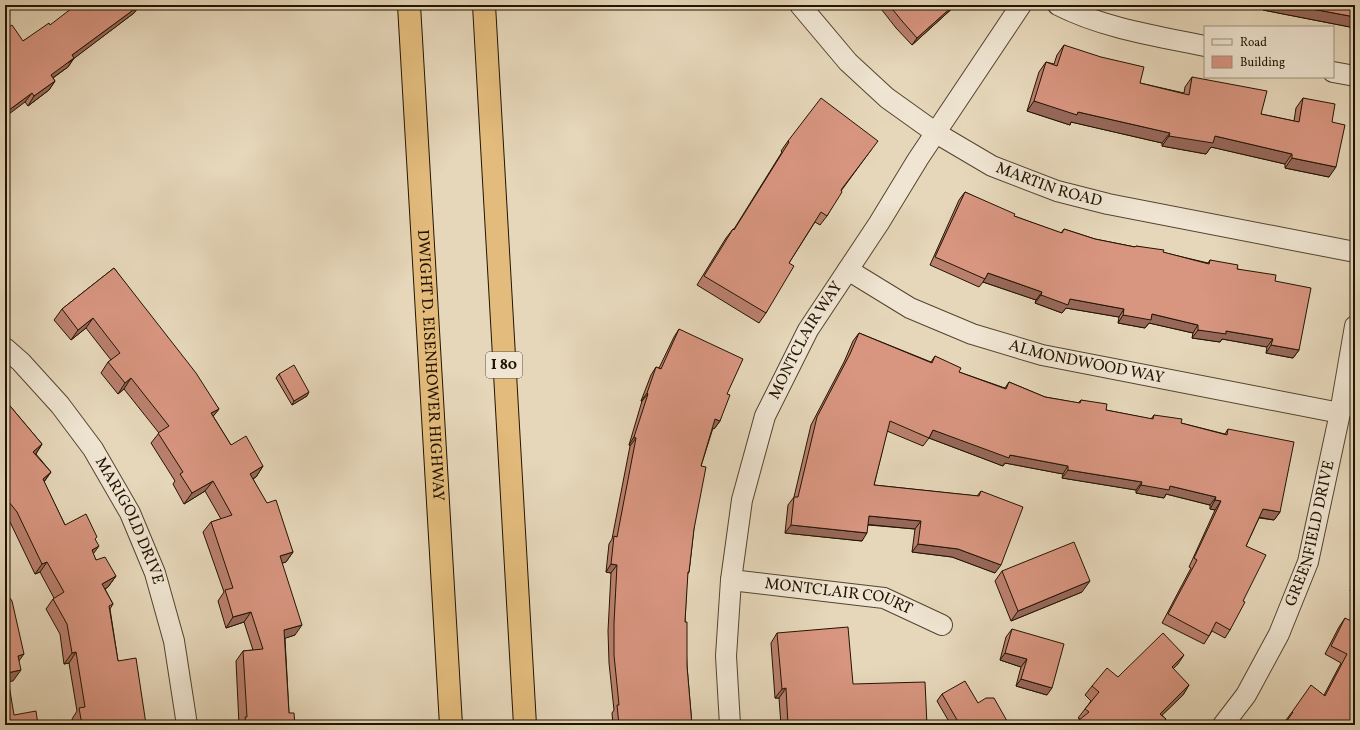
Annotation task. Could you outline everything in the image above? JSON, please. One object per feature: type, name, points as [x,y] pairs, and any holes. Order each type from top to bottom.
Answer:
[{"type":"highway","name":"DWIGHT D. EISENHOWER HIGHWAY","points":[[409,5],[451,725]]},
{"type":"highway","name":"I 80","points":[[484,5],[525,725]]},
{"type":"street","name":"MARTIN ROAD","points":[[800,5],[848,62],[887,98],[936,133],[992,166],[1057,192],[1108,204],[1355,252]]},
{"type":"street","name":"MONTCLAIR WAY","points":[[730,725],[726,656],[731,580],[742,500],[765,416],[808,330],[936,133],[1022,5]]},
{"type":"street","points":[[1058,5],[1074,13],[1130,30],[1204,46]]},
{"type":"street","points":[[1334,72],[1355,76]]},
{"type":"street","name":"ALMONDWOOD WAY","points":[[848,270],[910,308],[972,334],[1042,355],[1340,413]]},
{"type":"street","name":"GREENFIELD DRIVE","points":[[1223,725],[1246,695],[1279,634],[1308,562],[1340,413],[1355,326]]},
{"type":"street","name":"MARIGOLD DRIVE","points":[[5,348],[21,362],[60,405],[93,449],[130,513],[155,573],[174,641],[187,725]]},
{"type":"street","name":"MONTCLAIR COURT","points":[[731,580],[884,598],[942,625]]},
{"type":"building","points":[[76,5],[140,5],[72,55],[74,58],[51,75],[55,81],[34,96],[32,93],[5,113],[5,30],[12,25],[23,41],[49,23],[50,25]]},
{"type":"building","points":[[889,5],[954,5],[917,38]]},
{"type":"building","points":[[1291,5],[1355,5],[1355,17]]},
{"type":"building","points":[[1064,45],[1101,57],[1144,67],[1140,83],[1189,95],[1192,77],[1267,91],[1261,114],[1299,122],[1303,98],[1335,104],[1332,122],[1345,125],[1336,167],[1292,158],[1292,154],[1215,136],[1213,143],[1169,136],[1170,133],[1078,112],[1077,115],[1034,101],[1046,62],[1057,66]]},
{"type":"building","points":[[821,98],[878,141],[841,190],[842,192],[827,216],[821,212],[789,263],[794,266],[766,313],[704,276],[789,142],[788,141]]},
{"type":"building","points":[[965,192],[1015,214],[1014,216],[1062,233],[1064,229],[1095,239],[1135,247],[1164,250],[1163,252],[1209,264],[1210,260],[1238,265],[1237,269],[1276,275],[1275,281],[1311,288],[1299,350],[1271,345],[1273,339],[1226,331],[1226,334],[1198,330],[1198,325],[1152,314],[1151,320],[1123,315],[1124,309],[1070,299],[1068,305],[1041,295],[1042,292],[988,273],[985,279],[935,257]]},
{"type":"building","points":[[114,268],[196,373],[219,409],[211,413],[231,445],[246,436],[263,466],[250,474],[267,503],[276,500],[293,552],[280,556],[302,625],[284,630],[289,713],[294,713],[295,725],[246,725],[245,717],[247,717],[243,651],[263,649],[251,612],[233,617],[225,590],[233,588],[211,522],[232,515],[213,481],[192,493],[180,474],[183,472],[158,433],[169,426],[131,378],[125,383],[108,362],[120,353],[93,318],[78,330],[62,309]]},
{"type":"building","points":[[679,329],[743,359],[727,394],[730,395],[720,421],[715,419],[701,466],[706,467],[694,529],[688,572],[685,622],[687,622],[687,666],[692,725],[619,725],[617,705],[619,705],[614,655],[617,565],[611,564],[614,536],[617,537],[636,438],[634,437],[648,394],[647,393],[656,367],[661,369]]},
{"type":"building","points":[[859,333],[932,363],[935,356],[961,368],[959,372],[1006,389],[1009,382],[1045,397],[1080,403],[1081,400],[1107,404],[1106,410],[1153,419],[1154,415],[1182,419],[1181,423],[1227,435],[1228,429],[1294,442],[1280,512],[1263,509],[1246,546],[1266,555],[1243,601],[1245,602],[1230,630],[1216,622],[1209,636],[1168,614],[1197,560],[1194,558],[1221,501],[1215,500],[1216,497],[1170,486],[1169,490],[1141,485],[1142,482],[1068,470],[1068,466],[1010,455],[1009,458],[933,430],[929,438],[890,421],[874,485],[979,496],[981,491],[1023,507],[1001,565],[958,549],[918,544],[921,521],[869,516],[867,533],[791,525],[794,497],[798,497],[817,417],[850,354]]},
{"type":"building","points":[[294,365],[309,392],[294,401],[279,374]]},
{"type":"building","points":[[5,400],[42,444],[33,452],[51,472],[43,479],[65,525],[86,514],[97,537],[95,539],[99,546],[92,550],[96,560],[105,557],[116,576],[102,584],[113,604],[109,606],[118,661],[136,658],[146,724],[82,725],[79,708],[85,707],[76,652],[72,653],[67,624],[53,599],[64,592],[47,562],[42,564],[17,512],[5,497],[5,469],[8,467],[5,464]]},
{"type":"building","points":[[1074,542],[1090,581],[1018,611],[1002,571]]},
{"type":"building","points":[[5,591],[12,601],[24,654],[18,656],[21,670],[7,673],[14,715],[36,711],[38,725],[5,725]]},
{"type":"building","points":[[1345,618],[1355,623],[1355,725],[1284,725],[1311,685],[1325,696],[1347,654],[1331,646]]},
{"type":"building","points":[[848,627],[853,684],[925,682],[927,725],[788,725],[786,688],[782,689],[777,633]]},
{"type":"building","points":[[1012,629],[1064,644],[1052,688],[1021,679],[1027,659],[1005,653]]},
{"type":"building","points":[[1163,633],[1184,655],[1172,667],[1189,685],[1160,714],[1166,719],[1160,725],[1073,725],[1089,712],[1085,709],[1099,692],[1092,686],[1107,668],[1118,677]]},
{"type":"building","points":[[965,681],[978,703],[986,698],[994,698],[1007,721],[1000,725],[960,725],[942,694]]}]
